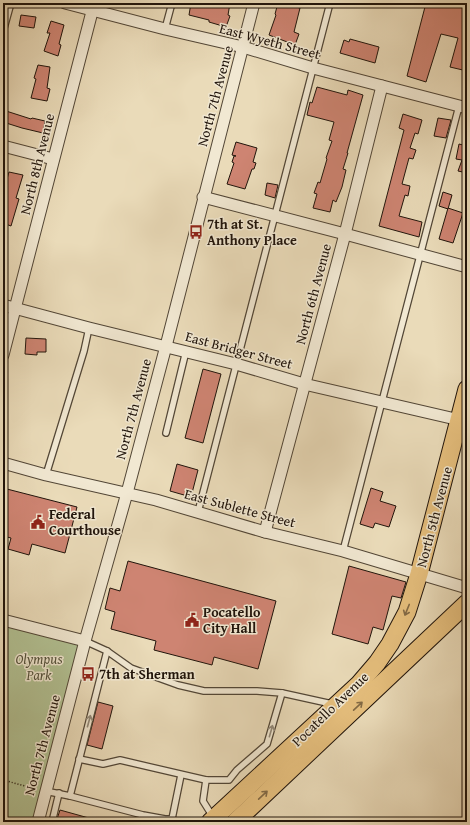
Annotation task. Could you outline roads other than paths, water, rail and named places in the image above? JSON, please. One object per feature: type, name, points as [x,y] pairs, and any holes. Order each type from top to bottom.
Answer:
[{"type":"main road","name":"North 5th Avenue","points":[[419,574],[463,421],[467,389]]},
{"type":"main road","name":"Pocatello Avenue","points":[[212,820],[359,684],[377,663],[390,644],[407,612],[419,574]]},
{"type":"main road","name":"Pocatello Avenue","points":[[235,822],[467,603]]},
{"type":"street","name":"East Wyeth Street","points":[[65,3],[94,7],[165,29],[243,47],[313,68],[463,107]]},
{"type":"street","name":"North 7th Avenue","points":[[38,822],[85,641],[127,493],[166,346],[254,3]]},
{"type":"street","name":"North 8th Avenue","points":[[3,355],[53,159],[94,7]]},
{"type":"street","name":"North 6th Avenue","points":[[265,532],[345,234],[382,86]]},
{"type":"street","points":[[3,146],[53,159]]},
{"type":"street","points":[[203,197],[467,267]]},
{"type":"street","name":"East Bridger Street","points":[[3,305],[236,364],[304,384],[463,421]]},
{"type":"street","name":"East Sublette Street","points":[[3,463],[46,475],[127,493],[265,532],[343,551],[467,588]]},
{"type":"street","points":[[3,620],[85,641]]},
{"type":"lane","points":[[3,32],[11,3]]},
{"type":"lane","points":[[165,29],[172,3]]},
{"type":"lane","points":[[198,512],[330,3]]},
{"type":"lane","points":[[343,551],[420,254],[463,107]]},
{"type":"lane","points":[[46,475],[84,351],[89,328]]},
{"type":"lane","points":[[166,433],[186,351]]},
{"type":"lane","points":[[85,641],[107,651],[131,668],[178,685],[204,691],[256,691],[282,693],[336,704]]},
{"type":"lane","points":[[70,796],[107,651]]},
{"type":"lane","points":[[79,759],[103,764],[120,760],[206,780],[229,780],[237,770],[267,744],[282,693]]},
{"type":"lane","points":[[45,791],[59,793],[164,821],[172,819],[182,775]]},
{"type":"lane","points":[[206,780],[203,801],[212,820]]},
{"type":"lane","points":[[52,822],[59,793]]},
{"type":"place","name":"7th at St. Anthony Place","points":[[196,232]]},
{"type":"place","name":"Federal Courthouse","points":[[38,522]]},
{"type":"place","name":"Pocatello City Hall","points":[[192,620]]},
{"type":"place","name":"7th at Sherman","points":[[88,674]]},
{"type":"park label","name":"Olympus Park","points":[[39,668]]}]
